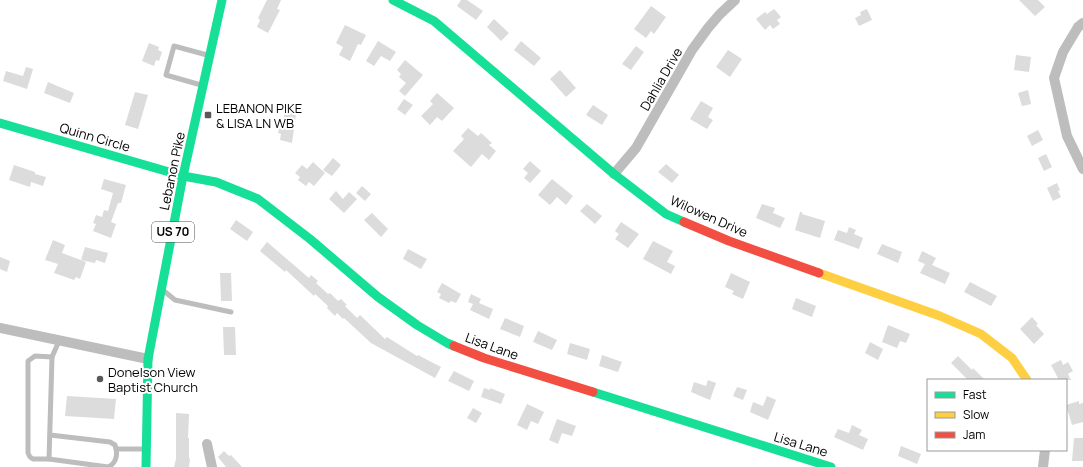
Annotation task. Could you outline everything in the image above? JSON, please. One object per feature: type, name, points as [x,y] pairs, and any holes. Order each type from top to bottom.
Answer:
[{"type":"street","name":"Lebanon Pike","points":[[146,467],[148,359],[184,176],[222,0]]},
{"type":"street","name":"Wilowen Drive","points":[[393,0],[434,21],[614,174],[666,214],[729,241],[940,316],[981,334],[1012,358],[1026,379]]},
{"type":"street","name":"Dahlia Drive","points":[[614,174],[636,148],[692,50],[716,19],[735,0]]},
{"type":"street","points":[[1083,23],[1078,27],[1063,52],[1054,78],[1067,136],[1083,169]]},
{"type":"street","name":"Quinn Circle","points":[[0,123],[184,176]]},
{"type":"street","name":"Lisa Lane","points":[[184,176],[216,182],[258,199],[310,239],[378,297],[417,325],[447,343],[484,358],[831,467]]},
{"type":"street","points":[[0,328],[148,359]]},
{"type":"street","points":[[207,444],[212,467]]},
{"type":"street","points":[[1043,467],[1045,451]]},
{"type":"lane","points":[[204,85],[166,75],[174,46],[210,56]]},
{"type":"lane","points":[[161,290],[175,300],[231,312]]},
{"type":"lane","points":[[49,459],[52,357],[59,341]]},
{"type":"lane","points":[[50,435],[110,442],[116,449],[115,461],[108,467],[49,459],[33,459],[30,457],[28,453],[28,361],[35,356],[52,357]]},
{"type":"lane","points":[[116,449],[147,449]]},
{"type":"building","points":[[267,0],[281,0],[277,9],[280,10],[268,33],[257,27],[260,20],[258,18]]},
{"type":"building","points":[[461,0],[467,0],[483,11],[476,20],[457,6]]},
{"type":"building","points":[[1019,0],[1038,0],[1045,7],[1035,16]]},
{"type":"building","points":[[651,6],[666,17],[654,34],[651,31],[646,38],[634,29]]},
{"type":"building","points":[[774,9],[781,17],[777,20],[780,24],[773,29],[770,25],[765,30],[756,19],[765,12],[767,14]]},
{"type":"building","points":[[867,9],[872,20],[859,26],[855,18],[861,15],[860,12]]},
{"type":"building","points":[[494,19],[509,33],[501,41],[487,27]]},
{"type":"building","points":[[345,25],[366,35],[361,45],[358,44],[350,61],[339,55],[343,47],[336,43]]},
{"type":"building","points":[[378,41],[396,52],[390,61],[381,56],[374,66],[366,61]]},
{"type":"building","points":[[521,41],[541,58],[534,66],[514,50]]},
{"type":"building","points":[[149,43],[159,47],[158,50],[162,52],[159,61],[156,60],[154,66],[142,61]]},
{"type":"building","points":[[636,46],[644,52],[631,70],[622,64]]},
{"type":"building","points":[[728,50],[742,59],[730,77],[716,67]]},
{"type":"building","points":[[1016,55],[1031,57],[1029,72],[1014,70]]},
{"type":"building","points":[[405,60],[423,75],[405,96],[399,91],[406,83],[399,77],[401,74],[397,70]]},
{"type":"building","points":[[26,67],[33,69],[27,89],[3,81],[6,71],[23,76]]},
{"type":"building","points":[[560,70],[576,88],[566,97],[550,79]]},
{"type":"building","points":[[48,82],[74,93],[70,103],[44,93]]},
{"type":"building","points":[[1028,90],[1031,104],[1022,106],[1018,93]]},
{"type":"building","points":[[135,92],[148,95],[138,129],[125,125]]},
{"type":"building","points":[[437,93],[454,108],[442,121],[437,117],[430,125],[421,116],[433,104],[430,101]]},
{"type":"building","points":[[404,99],[413,105],[405,115],[397,109]]},
{"type":"building","points":[[701,101],[713,108],[708,117],[713,120],[707,129],[690,119]]},
{"type":"building","points":[[593,105],[608,115],[602,125],[586,115]]},
{"type":"building","points":[[285,112],[296,114],[292,143],[280,140],[281,134],[278,133],[280,125],[282,125]]},
{"type":"building","points":[[468,128],[478,136],[481,133],[492,143],[489,145],[496,151],[489,160],[482,154],[471,167],[453,151],[464,139],[461,136]]},
{"type":"building","points":[[1038,130],[1043,140],[1032,146],[1027,136]]},
{"type":"building","points":[[1046,154],[1052,167],[1044,171],[1038,158]]},
{"type":"building","points":[[333,158],[341,165],[332,176],[323,170]]},
{"type":"building","points":[[530,161],[541,171],[530,183],[524,178],[528,173],[523,169]]},
{"type":"building","points":[[313,162],[325,173],[314,186],[309,182],[306,186],[298,180],[300,177],[295,173],[302,165],[307,169]]},
{"type":"building","points":[[666,164],[679,175],[672,183],[658,172]]},
{"type":"building","points":[[14,165],[46,177],[43,186],[31,182],[30,187],[9,180]]},
{"type":"building","points":[[104,179],[126,185],[121,203],[118,203],[111,222],[116,224],[111,238],[93,231],[96,224],[93,223],[96,215],[102,217],[104,210],[108,211],[113,193],[101,189]]},
{"type":"building","points":[[552,179],[573,196],[566,205],[557,197],[550,205],[538,195]]},
{"type":"building","points":[[1057,183],[1060,190],[1058,191],[1061,197],[1053,201],[1047,188]]},
{"type":"building","points":[[362,186],[371,194],[365,201],[356,193]]},
{"type":"building","points":[[336,191],[343,199],[349,192],[357,199],[344,213],[329,199]]},
{"type":"building","points":[[587,204],[602,216],[595,224],[580,211]]},
{"type":"building","points":[[762,204],[775,208],[773,213],[785,218],[780,228],[756,218]]},
{"type":"building","points":[[800,212],[802,212],[802,214],[825,221],[820,238],[795,230]]},
{"type":"building","points":[[372,213],[388,229],[381,237],[364,220]]},
{"type":"building","points":[[236,220],[253,232],[247,241],[230,229]]},
{"type":"building","points":[[621,222],[639,234],[628,248],[615,239],[619,234],[615,231]]},
{"type":"building","points":[[849,227],[856,230],[854,234],[863,238],[859,249],[834,240],[838,230],[847,233]]},
{"type":"building","points":[[53,240],[65,245],[62,253],[86,262],[80,279],[76,277],[74,280],[54,273],[58,264],[45,260]]},
{"type":"building","points":[[653,241],[673,251],[667,262],[675,266],[671,274],[643,259]]},
{"type":"building","points":[[267,242],[309,278],[311,275],[318,281],[316,283],[328,294],[330,293],[338,301],[341,299],[347,305],[345,306],[357,318],[360,315],[385,339],[387,337],[417,356],[418,355],[441,367],[435,378],[371,343],[344,318],[343,319],[337,313],[335,316],[327,308],[328,306],[315,294],[314,296],[286,270],[285,272],[260,251]]},
{"type":"building","points":[[882,244],[902,252],[898,263],[877,254]]},
{"type":"building","points":[[85,247],[108,253],[105,263],[96,260],[95,263],[81,260]]},
{"type":"building","points":[[408,249],[427,259],[421,269],[403,259]]},
{"type":"building","points":[[922,251],[936,258],[932,265],[950,273],[945,284],[920,273],[925,264],[918,261]]},
{"type":"building","points":[[0,257],[10,261],[7,272],[0,269]]},
{"type":"building","points":[[220,273],[231,273],[232,301],[221,301]]},
{"type":"building","points":[[731,273],[750,282],[743,299],[732,294],[734,291],[725,287]]},
{"type":"building","points":[[970,282],[997,296],[991,306],[964,292]]},
{"type":"building","points":[[442,283],[461,294],[456,303],[451,301],[449,303],[439,298],[441,294],[437,292]]},
{"type":"building","points":[[471,294],[481,299],[479,303],[493,309],[489,319],[470,310],[473,304],[468,302]]},
{"type":"building","points":[[796,298],[816,306],[812,317],[792,309]]},
{"type":"building","points":[[1032,317],[1038,324],[1036,325],[1044,334],[1034,344],[1020,329]]},
{"type":"building","points":[[505,318],[524,326],[520,337],[500,329]]},
{"type":"building","points":[[888,325],[910,334],[906,343],[900,341],[897,348],[882,342]]},
{"type":"building","points":[[223,327],[235,327],[236,355],[224,355]]},
{"type":"building","points":[[538,331],[557,340],[552,350],[533,342]]},
{"type":"building","points":[[870,342],[883,349],[878,360],[865,353]]},
{"type":"building","points":[[570,343],[590,349],[587,360],[567,354]]},
{"type":"building","points":[[602,355],[622,362],[618,372],[599,366]]},
{"type":"building","points":[[958,356],[972,370],[973,368],[984,379],[967,379],[951,363]]},
{"type":"building","points":[[1061,360],[1063,365],[1068,362],[1073,371],[1068,374],[1071,380],[1058,379],[1051,365]]},
{"type":"building","points":[[454,371],[474,381],[469,391],[448,381]]},
{"type":"building","points":[[708,380],[716,383],[710,400],[691,392],[694,382],[706,386]]},
{"type":"building","points":[[737,387],[747,390],[743,400],[733,396]]},
{"type":"building","points":[[484,388],[490,390],[490,388],[505,394],[501,404],[481,397]]},
{"type":"building","points":[[67,396],[116,399],[114,419],[65,416]]},
{"type":"building","points":[[767,396],[776,400],[768,420],[750,412],[753,402],[763,406]]},
{"type":"building","points":[[1079,401],[1079,404],[1083,403],[1083,422],[1072,425],[1067,405]]},
{"type":"building","points":[[527,404],[544,412],[538,424],[531,421],[527,430],[517,425]]},
{"type":"building","points":[[473,408],[482,413],[476,423],[467,418]]},
{"type":"building","points":[[176,413],[189,414],[189,467],[174,467],[176,459]]},
{"type":"building","points":[[557,419],[576,426],[572,436],[562,433],[558,444],[549,440]]},
{"type":"building","points":[[852,425],[862,430],[859,435],[868,439],[863,450],[834,437],[838,429],[849,433]]},
{"type":"building","points":[[1074,438],[1083,438],[1083,461],[1072,461]]},
{"type":"building","points":[[901,446],[921,454],[917,464],[898,456]]},
{"type":"building","points":[[224,451],[229,456],[231,455],[242,467],[226,467],[218,457]]},
{"type":"traffic: fast","points":[[146,467],[148,359],[183,176],[222,0]]},
{"type":"traffic: fast","points":[[393,0],[434,21],[614,174],[666,214],[684,222]]},
{"type":"traffic: fast","points":[[0,123],[183,176],[216,182],[258,199],[310,239],[378,297],[417,325],[454,346]]},
{"type":"traffic: fast","points":[[593,392],[831,467]]},
{"type":"traffic: slow","points":[[819,273],[940,316],[981,334],[1012,358],[1026,379]]},
{"type":"traffic: jam","points":[[684,222],[729,241],[819,273]]},
{"type":"traffic: jam","points":[[454,346],[484,358],[593,392]]},
{"type":"place","name":"LEBANON PIKE & LISA LN WB","points":[[208,115]]},
{"type":"place","name":"Donelson View Baptist Church","points":[[100,379]]}]
